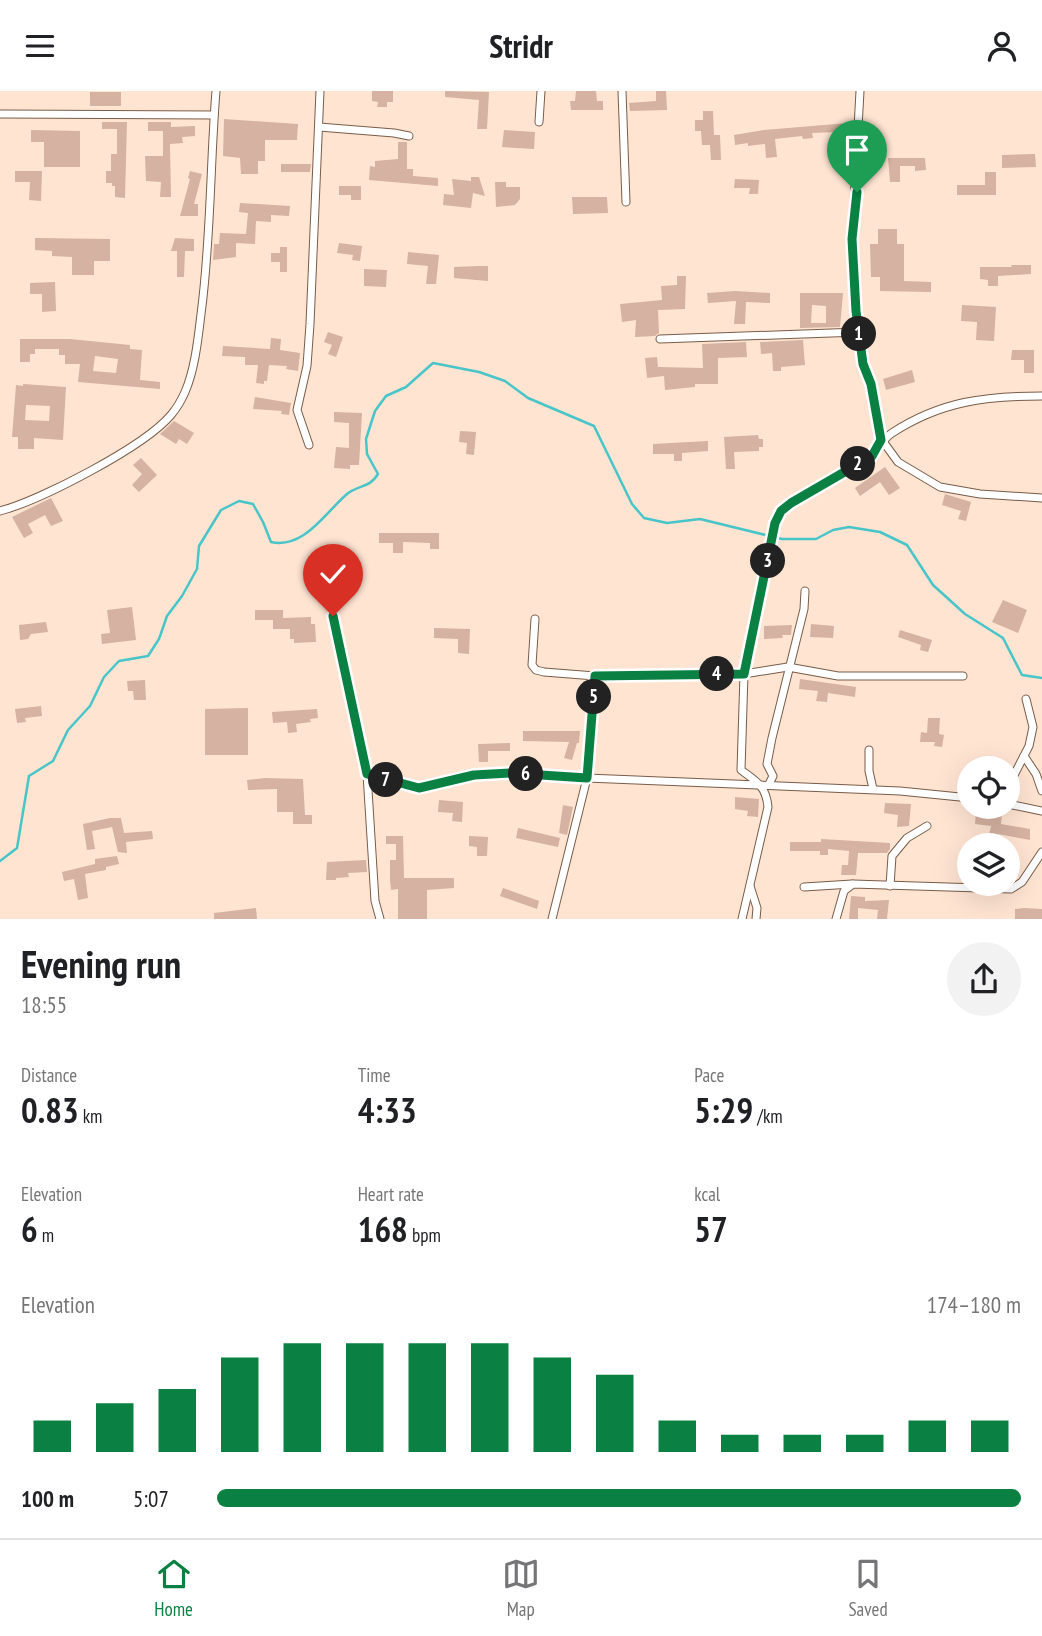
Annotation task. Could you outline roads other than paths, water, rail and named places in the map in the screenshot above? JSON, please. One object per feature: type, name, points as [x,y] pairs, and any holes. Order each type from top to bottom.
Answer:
[{"type":"street","points":[[0,510],[64,484],[116,455],[171,415],[185,392],[198,338],[205,288],[216,91]]},
{"type":"street","points":[[309,445],[297,410],[309,345],[320,91]]},
{"type":"street","points":[[539,122],[541,91]]},
{"type":"street","points":[[622,91],[626,202]]},
{"type":"street","points":[[860,91],[852,239],[863,364],[871,384],[881,440],[898,462],[940,487],[980,494],[1042,498]]},
{"type":"street","points":[[0,114],[214,115]]},
{"type":"street","points":[[319,127],[394,132],[409,136]]},
{"type":"street","points":[[660,339],[859,332]]},
{"type":"street","points":[[741,919],[768,807],[765,785],[741,770],[744,674],[771,542],[781,511],[872,456],[881,440],[908,422],[951,404],[1006,396],[1042,396]]},
{"type":"street","points":[[765,785],[773,776],[767,764],[804,609],[805,591]]},
{"type":"street","points":[[333,616],[367,774],[375,901],[380,919]]},
{"type":"street","points":[[535,619],[531,657],[536,670],[595,676],[744,674],[788,667],[838,676],[963,676]]},
{"type":"street","points":[[552,919],[587,778],[595,676]]},
{"type":"street","points":[[1020,765],[1029,746],[1032,727],[1026,699]]},
{"type":"street","points":[[869,750],[869,771],[873,789]]},
{"type":"street","points":[[1024,756],[1036,774],[1042,791]]},
{"type":"street","points":[[367,774],[419,788],[474,775],[510,773],[873,789],[957,796]]},
{"type":"street","points":[[1020,805],[1042,811]]},
{"type":"street","points":[[890,885],[892,856],[907,838],[927,826]]},
{"type":"street","points":[[804,887],[853,884],[1010,889],[1022,882],[1042,852]]},
{"type":"street","points":[[836,919],[844,891],[853,884]]},
{"type":"street","points":[[750,885],[757,908],[756,919]]},
{"type":"waterway","points":[[0,861],[17,848],[29,776],[53,761],[68,730],[90,706],[104,677],[119,661],[148,656],[159,639],[167,616],[197,569],[199,546],[221,510],[239,501],[253,504],[271,542],[283,543],[303,535],[347,494],[375,479],[378,474],[367,454],[366,439],[375,411],[386,396],[406,387],[433,363],[479,372],[505,381],[528,398],[594,426],[632,504],[644,518],[667,523],[700,519],[782,539],[816,539],[833,530],[849,527],[880,532],[907,545],[933,585],[965,614],[1003,638],[1022,675],[1042,678]]}]
